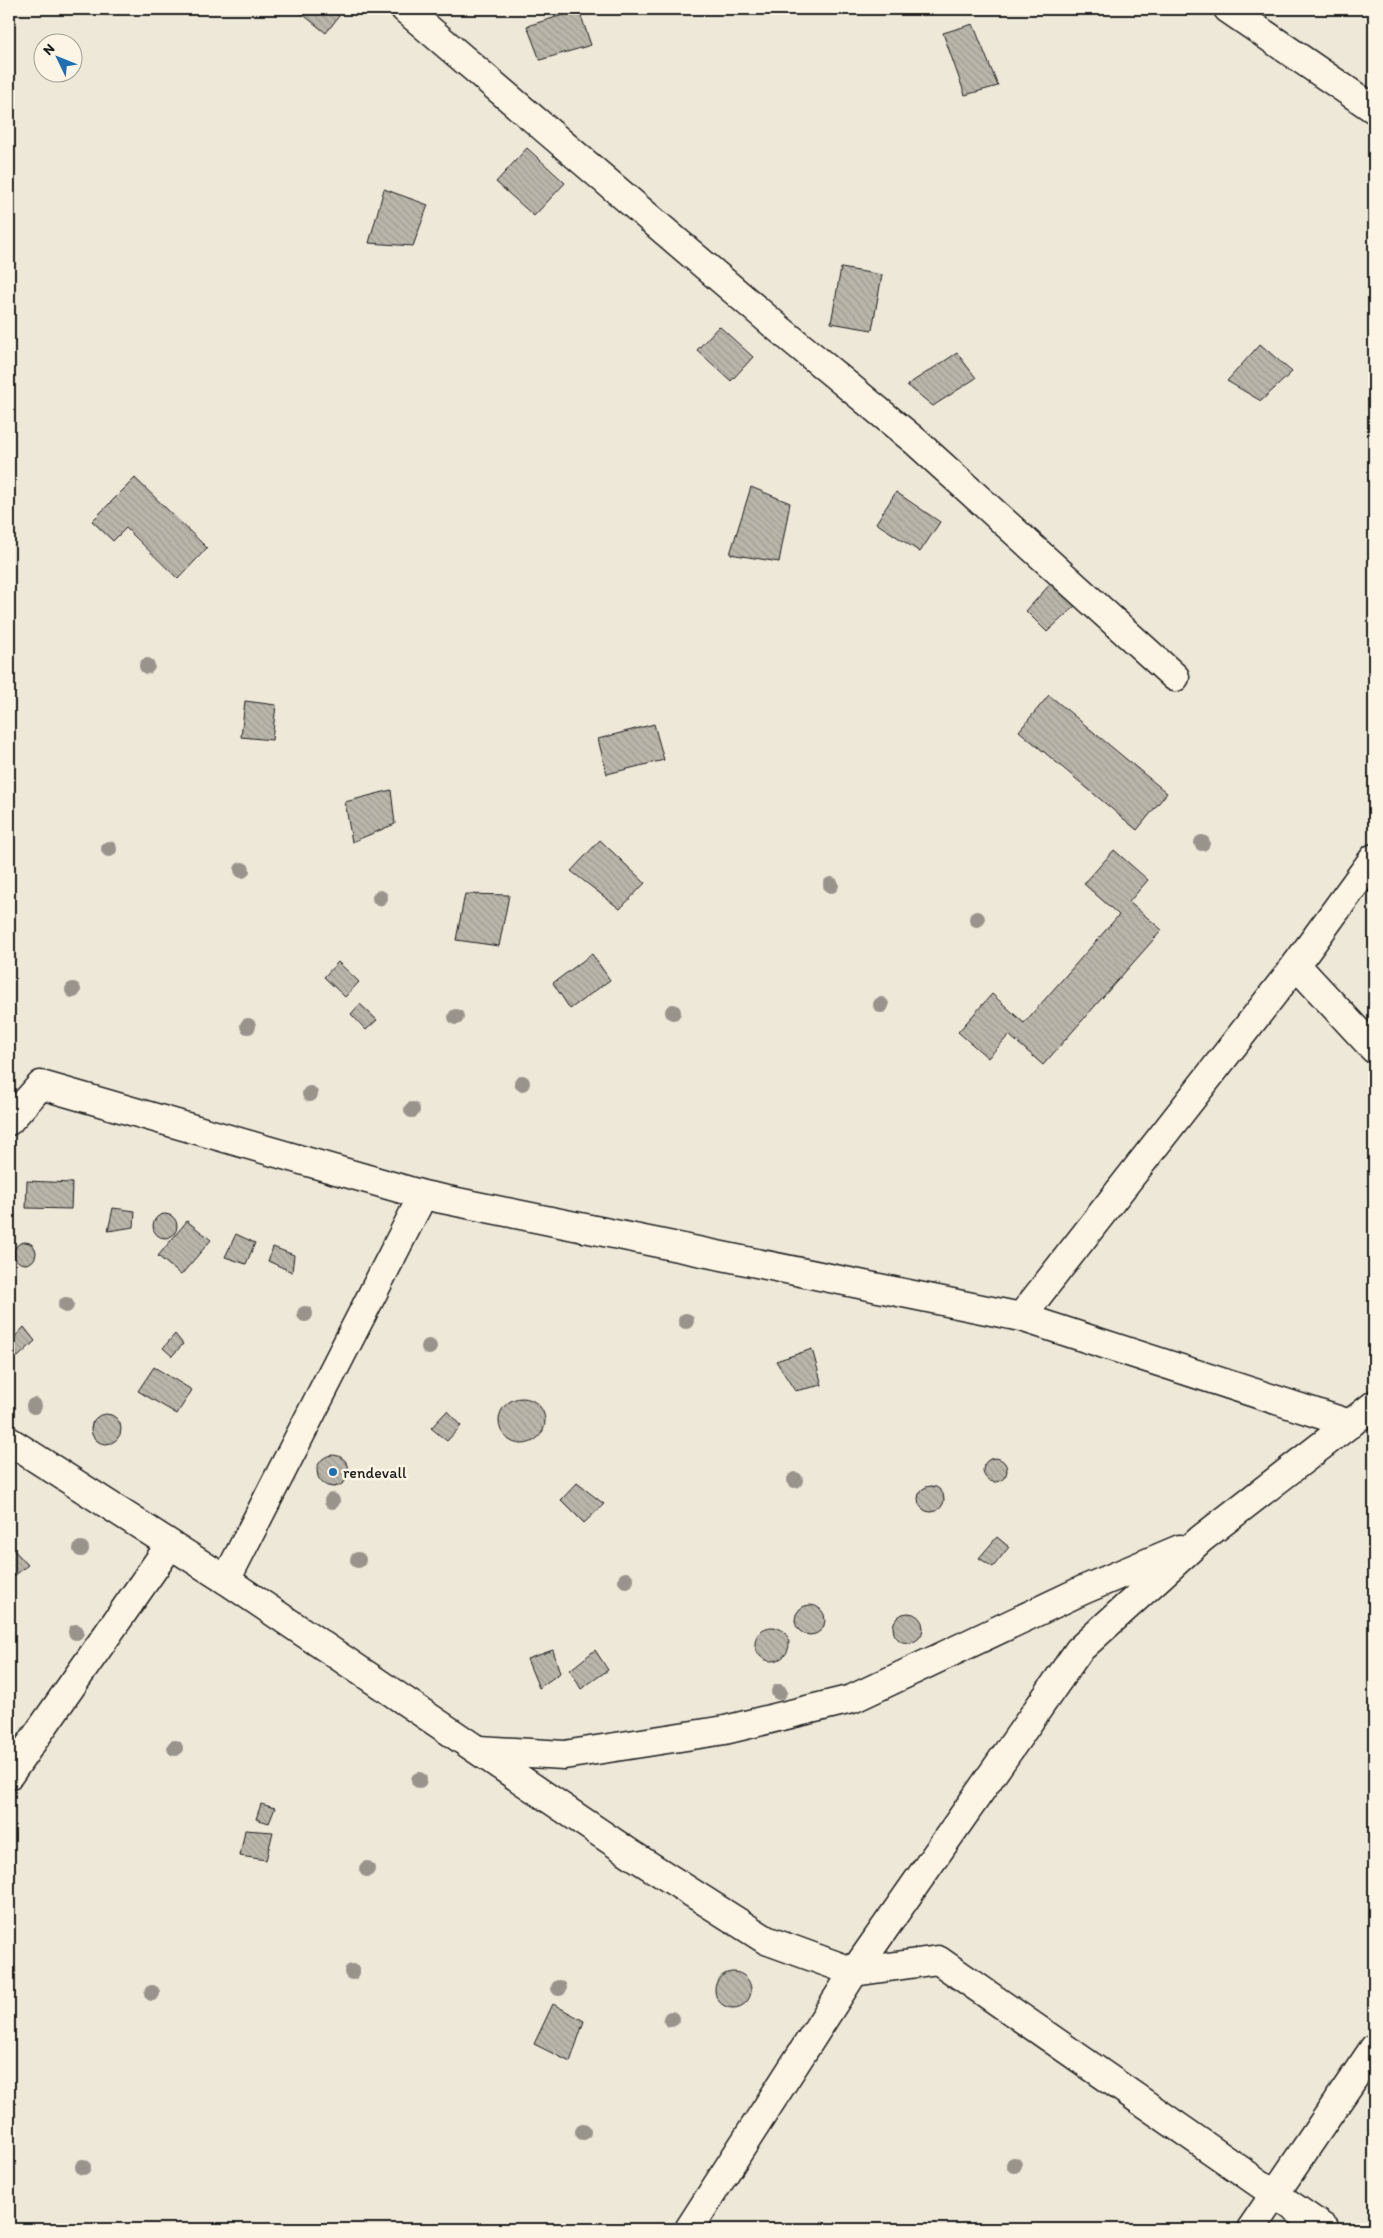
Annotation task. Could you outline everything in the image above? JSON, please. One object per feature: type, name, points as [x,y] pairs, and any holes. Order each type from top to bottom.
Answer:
[{"type":"street","points":[[405,9],[778,328],[915,441],[1175,677]]},
{"type":"street","points":[[1228,9],[1374,110]]},
{"type":"street","points":[[1021,1317],[1296,965],[1374,858]]},
{"type":"street","points":[[1296,965],[1374,1049]]},
{"type":"street","points":[[9,1121],[41,1084],[423,1195],[1021,1317],[1350,1424]]},
{"type":"street","points":[[226,1580],[423,1195]]},
{"type":"street","points":[[689,2229],[854,1972],[1079,1650],[1201,1539],[1374,1405]]},
{"type":"street","points":[[9,1441],[226,1580],[631,1854],[766,1940],[854,1972],[938,1960],[1325,2229]]},
{"type":"street","points":[[478,1750],[564,1755],[724,1730],[852,1699],[1083,1590],[1201,1539]]},
{"type":"street","points":[[9,1775],[170,1545]]},
{"type":"street","points":[[1251,2229],[1374,2048]]},
{"type":"building","points":[[296,9],[329,9],[339,16],[326,33]]},
{"type":"building","points":[[579,10],[591,45],[540,60],[527,26]]},
{"type":"building","points":[[973,24],[998,86],[965,95],[943,33]]},
{"type":"building","points":[[527,148],[565,183],[534,216],[496,182]]},
{"type":"building","points":[[384,189],[428,205],[413,246],[369,243]]},
{"type":"building","points":[[841,268],[882,275],[872,330],[831,323]]},
{"type":"building","points":[[719,326],[753,357],[731,381],[697,350]]},
{"type":"building","points":[[1260,344],[1292,372],[1261,401],[1227,381]]},
{"type":"building","points":[[957,353],[976,378],[933,406],[907,385]]},
{"type":"building","points":[[135,478],[207,548],[178,579],[126,528],[113,541],[92,521]]},
{"type":"building","points":[[751,487],[790,503],[779,562],[730,554]]},
{"type":"building","points":[[896,492],[940,522],[920,552],[876,523]]},
{"type":"building","points":[[1053,581],[1077,604],[1047,632],[1026,611]]},
{"type":"building","points":[[1049,695],[1167,793],[1137,830],[1019,731]]},
{"type":"building","points":[[245,701],[276,705],[272,740],[241,737]]},
{"type":"building","points":[[654,724],[664,760],[607,774],[598,739]]},
{"type":"building","points":[[391,790],[395,824],[352,842],[345,802]]},
{"type":"building","points":[[600,840],[645,883],[620,909],[571,871]]},
{"type":"building","points":[[1114,850],[1148,880],[1129,902],[1162,930],[1043,1065],[1009,1035],[988,1058],[958,1032],[992,994],[1024,1023],[1119,915],[1084,884]]},
{"type":"building","points":[[465,894],[509,895],[499,946],[456,940]]},
{"type":"building","points":[[592,954],[610,980],[570,1009],[553,983]]},
{"type":"building","points":[[338,962],[359,982],[345,997],[324,977]]},
{"type":"building","points":[[360,1004],[377,1020],[366,1030],[351,1014]]},
{"type":"building","points":[[27,1181],[72,1183],[71,1209],[26,1208]]},
{"type":"building","points":[[113,1208],[135,1211],[134,1227],[108,1231]]},
{"type":"building","points":[[165,1214],[173,1218],[177,1226],[173,1234],[165,1238],[157,1234],[153,1226],[157,1218]]},
{"type":"building","points":[[187,1221],[211,1240],[181,1275],[158,1256]]},
{"type":"building","points":[[236,1234],[255,1243],[246,1264],[225,1257]]},
{"type":"building","points":[[25,1242],[33,1245],[36,1253],[33,1261],[25,1264],[17,1261],[14,1253],[17,1245]]},
{"type":"building","points":[[273,1247],[294,1255],[292,1272],[268,1261]]},
{"type":"building","points":[[24,1327],[35,1341],[18,1357],[9,1346],[9,1343]]},
{"type":"building","points":[[175,1334],[183,1344],[172,1356],[163,1348]]},
{"type":"building","points":[[812,1349],[822,1385],[795,1391],[776,1361]]},
{"type":"building","points":[[154,1367],[192,1390],[177,1414],[138,1391]]},
{"type":"building","points":[[518,1398],[526,1398],[535,1402],[541,1408],[545,1421],[541,1434],[535,1440],[526,1444],[518,1444],[509,1440],[503,1434],[499,1425],[499,1417],[503,1408],[509,1402]]},
{"type":"building","points":[[447,1411],[461,1426],[447,1441],[431,1428]]},
{"type":"building","points":[[106,1414],[117,1418],[121,1429],[117,1440],[106,1444],[95,1440],[91,1429],[95,1418]]},
{"type":"building","name":"rendevall","points":[[333,1455],[339,1456],[344,1460],[348,1465],[348,1477],[344,1482],[339,1486],[333,1487],[327,1486],[322,1482],[318,1477],[317,1471],[318,1465],[322,1460],[327,1456]]},
{"type":"building","points":[[995,1458],[1004,1461],[1007,1470],[1004,1479],[995,1482],[986,1479],[983,1470],[986,1461]]},
{"type":"building","points":[[577,1483],[604,1504],[584,1523],[561,1500]]},
{"type":"building","points":[[931,1486],[940,1490],[944,1499],[940,1508],[931,1512],[922,1508],[918,1499],[922,1490]]},
{"type":"building","points":[[997,1537],[1009,1547],[993,1567],[979,1558]]},
{"type":"building","points":[[13,1549],[28,1565],[9,1580],[9,1553]]},
{"type":"building","points":[[810,1605],[821,1609],[825,1620],[821,1631],[810,1635],[799,1631],[795,1620],[799,1609]]},
{"type":"building","points":[[908,1613],[914,1614],[922,1622],[922,1634],[914,1642],[908,1643],[902,1642],[894,1634],[893,1628],[894,1622],[902,1614]]},
{"type":"building","points":[[772,1627],[784,1632],[789,1644],[784,1656],[772,1661],[760,1656],[755,1644],[760,1632]]},
{"type":"building","points":[[553,1650],[560,1673],[539,1688],[527,1659]]},
{"type":"building","points":[[595,1650],[608,1670],[581,1689],[570,1670]]},
{"type":"building","points":[[261,1804],[275,1808],[269,1823],[256,1819]]},
{"type":"building","points":[[245,1830],[273,1832],[266,1860],[240,1856]]},
{"type":"building","points":[[733,1972],[740,1973],[746,1977],[750,1983],[750,1997],[746,2003],[740,2007],[733,2008],[726,2007],[720,2003],[716,1997],[715,1990],[716,1983],[720,1977],[726,1973]]},
{"type":"building","points":[[553,2004],[584,2021],[570,2062],[534,2044]]},
{"type":"place","name":"rendevall","points":[[333,1472]]}]
